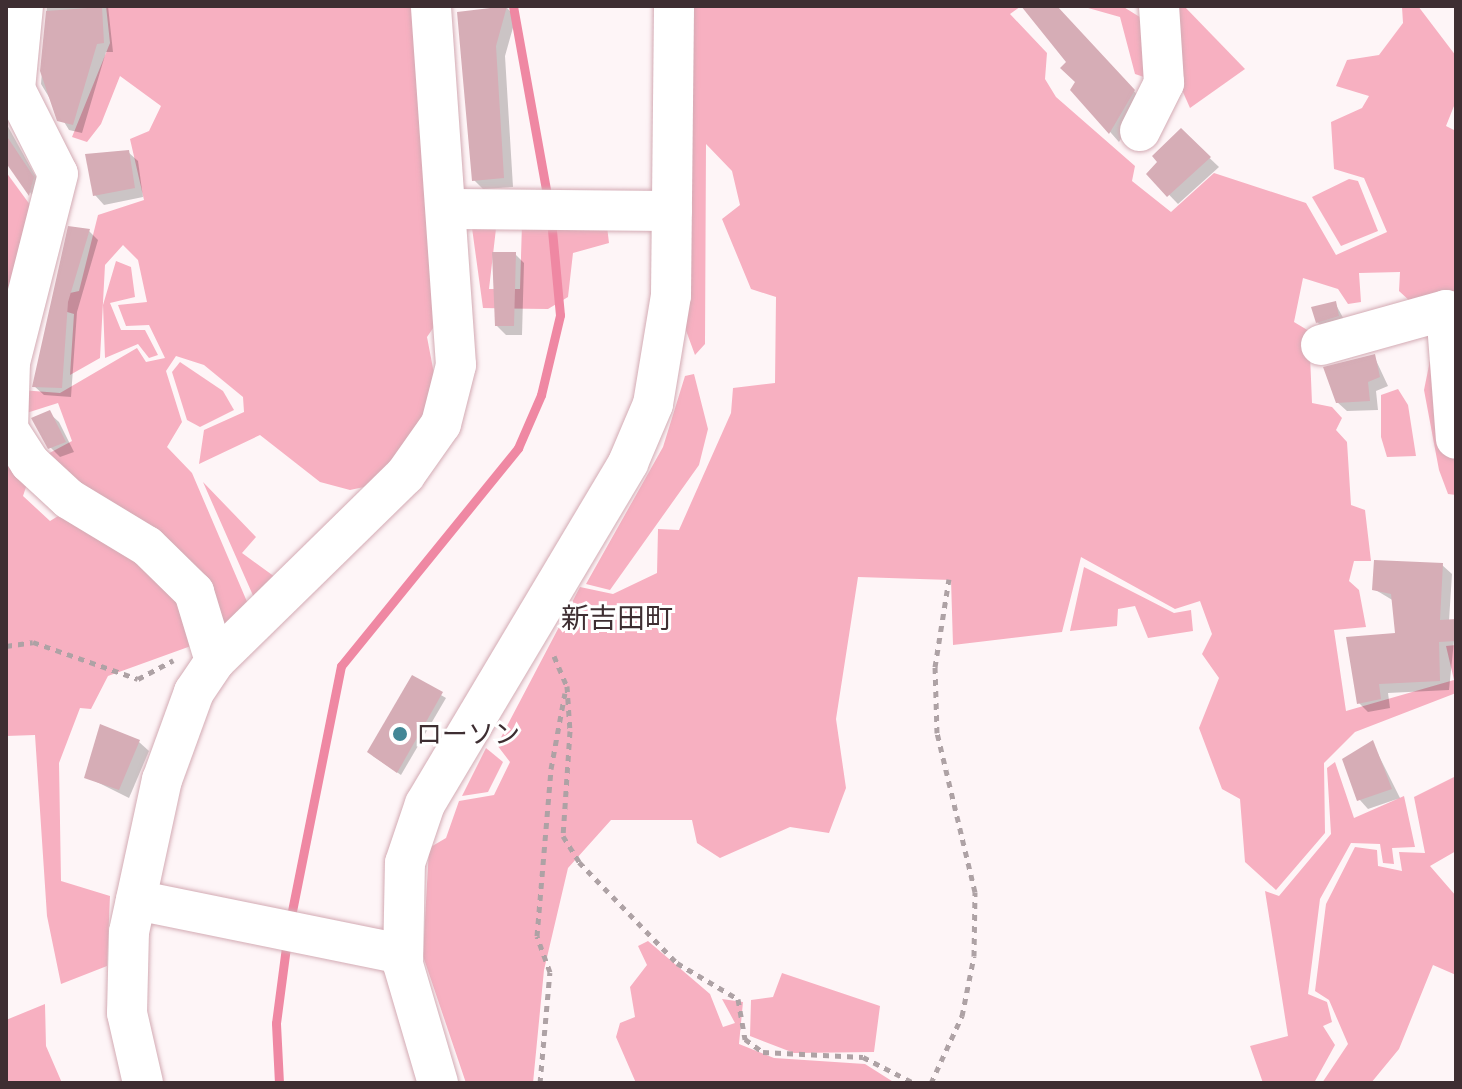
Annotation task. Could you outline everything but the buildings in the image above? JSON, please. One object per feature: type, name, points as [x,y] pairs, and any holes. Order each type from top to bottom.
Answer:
[{"type":"street","points":[[23,6],[15,89],[58,174],[10,362],[8,429],[30,463],[69,499],[147,546],[194,592],[213,655]]},
{"type":"street","points":[[143,1083],[127,1013],[136,900],[162,780],[194,692],[213,655],[405,475],[441,424],[456,365],[448,209],[431,6]]},
{"type":"street","points":[[438,1083],[402,954],[399,895],[425,804],[628,463],[653,404],[668,342],[674,6]]},
{"type":"street","points":[[1140,131],[1164,83],[1159,6]]},
{"type":"street","points":[[448,209],[672,211]]},
{"type":"street","points":[[1321,345],[1446,310],[1456,439]]},
{"type":"street","points":[[136,900],[402,954]]},
{"type":"path","points":[[931,1083],[962,1016],[974,956],[975,892],[937,733],[935,667],[949,579]]},
{"type":"path","points":[[537,618],[567,686],[563,836],[579,862],[677,963],[738,999],[745,1039],[763,1052],[863,1057],[914,1083]]},
{"type":"path","points":[[6,646],[33,642],[138,679],[169,661],[213,655]]},
{"type":"path","points":[[540,1083],[550,972],[537,936],[551,769],[567,686]]},
{"type":"shaded area","points":[[106,6],[416,6],[442,315],[427,337],[436,384],[414,435],[378,484],[350,490],[320,482],[260,435],[199,464],[204,430],[244,412],[243,397],[204,365],[176,356],[166,371],[182,422],[167,447],[192,473],[248,604],[229,630],[42,457],[72,441],[58,403],[17,416],[21,390],[60,393],[137,348],[146,362],[165,358],[149,325],[126,326],[118,305],[147,302],[138,260],[123,245],[105,265],[100,358],[70,375],[74,314],[57,309],[61,295],[79,291],[98,215],[144,200],[130,139],[149,131],[161,106],[120,76],[101,124],[87,142],[72,137],[110,43]]},
{"type":"shaded area","points":[[687,6],[1021,6],[1010,14],[1047,53],[1045,79],[1056,97],[1135,166],[1132,181],[1171,212],[1214,173],[1306,203],[1336,255],[1387,232],[1364,178],[1334,169],[1331,122],[1362,108],[1369,96],[1336,86],[1347,60],[1379,55],[1403,23],[1402,7],[1418,6],[1456,56],[1456,101],[1446,126],[1456,131],[1456,495],[1448,494],[1439,470],[1424,390],[1437,326],[1399,291],[1400,272],[1359,273],[1361,302],[1348,304],[1338,289],[1303,278],[1294,322],[1309,331],[1312,403],[1332,407],[1342,418],[1336,430],[1347,442],[1351,505],[1365,510],[1371,561],[1354,561],[1349,581],[1359,590],[1366,627],[1334,630],[1346,711],[1454,680],[1446,646],[1456,645],[1456,693],[1355,732],[1324,763],[1325,833],[1276,890],[1245,862],[1240,799],[1222,789],[1199,728],[1219,678],[1202,654],[1212,634],[1200,601],[1175,609],[1081,557],[1062,632],[953,645],[951,580],[858,577],[836,719],[846,788],[829,833],[790,827],[720,858],[697,843],[692,820],[611,820],[568,868],[544,970],[533,1083],[466,1083],[423,956],[429,848],[446,838],[459,801],[494,795],[510,762],[497,745],[580,587],[613,594],[657,573],[658,529],[679,530],[731,413],[733,388],[775,383],[776,297],[751,289],[722,219],[740,205],[732,171],[706,144],[705,344],[695,355],[684,325]]},
{"type":"shaded area","points":[[1081,6],[1122,6],[1143,19],[1147,78],[1135,74],[1120,17]]},
{"type":"shaded area","points":[[1173,6],[1184,6],[1245,69],[1190,108],[1175,74]]},
{"type":"shaded area","points":[[6,172],[36,213],[6,350]]},
{"type":"shaded area","points":[[1349,179],[1358,181],[1378,231],[1341,246],[1312,197]]},
{"type":"shaded area","points":[[606,218],[609,243],[573,253],[568,297],[548,309],[483,308],[472,228],[497,220],[489,289],[520,289],[522,224]]},
{"type":"shaded area","points":[[116,261],[131,267],[135,297],[110,303],[121,330],[145,330],[158,355],[149,358],[138,344],[105,358],[103,305]]},
{"type":"shaded area","points":[[180,362],[223,391],[234,410],[200,427],[187,420],[172,372]]},
{"type":"shaded area","points":[[694,374],[708,429],[699,465],[610,590],[586,584],[663,447],[685,376]]},
{"type":"shaded area","points":[[1398,389],[1408,405],[1416,456],[1387,457],[1381,437],[1381,395]]},
{"type":"shaded area","points":[[6,456],[30,475],[23,496],[50,521],[68,510],[145,549],[202,642],[108,676],[91,709],[80,708],[59,763],[61,881],[110,896],[107,966],[61,984],[47,916],[35,735],[6,736]]},
{"type":"shaded area","points":[[203,482],[256,537],[242,553],[275,577],[255,600]]},
{"type":"shaded area","points":[[1084,567],[1174,613],[1191,610],[1193,631],[1148,638],[1135,606],[1118,609],[1117,626],[1070,631]]},
{"type":"shaded area","points":[[486,748],[503,762],[488,792],[462,796]]},
{"type":"shaded area","points":[[1335,762],[1354,818],[1404,796],[1415,847],[1392,848],[1394,864],[1383,863],[1380,844],[1351,843],[1320,899],[1308,994],[1327,1002],[1332,1022],[1323,1026],[1335,1045],[1314,1083],[1263,1083],[1250,1046],[1288,1036],[1265,891],[1279,896],[1331,834],[1327,768]]},
{"type":"shaded area","points":[[1456,776],[1456,851],[1430,866],[1456,896],[1456,975],[1433,965],[1399,1049],[1371,1083],[1322,1083],[1348,1044],[1329,1000],[1315,991],[1326,904],[1355,847],[1377,850],[1378,866],[1402,871],[1399,852],[1425,853],[1414,797]]},
{"type":"shaded area","points":[[648,941],[710,994],[723,1027],[735,1023],[722,999],[743,1002],[739,1044],[774,1058],[865,1064],[895,1083],[636,1083],[616,1037],[620,1023],[635,1017],[630,987],[647,965],[638,946]]},
{"type":"shaded area","points":[[782,973],[880,1006],[874,1052],[794,1053],[750,1036],[751,1000],[773,997]]},
{"type":"shaded area","points":[[45,1004],[46,1046],[62,1083],[6,1083],[6,1020]]},
{"type":"waterway","points":[[513,6],[548,201]]},
{"type":"waterway","points":[[290,921],[341,666],[518,448],[541,395],[560,315],[551,219]]},
{"type":"waterway","points":[[279,1083],[276,1023],[287,939]]},
{"type":"place","name":"ローソン","points":[[400,734]]},
{"type":"district","name":"新吉田町","points":[[617,617]]}]
